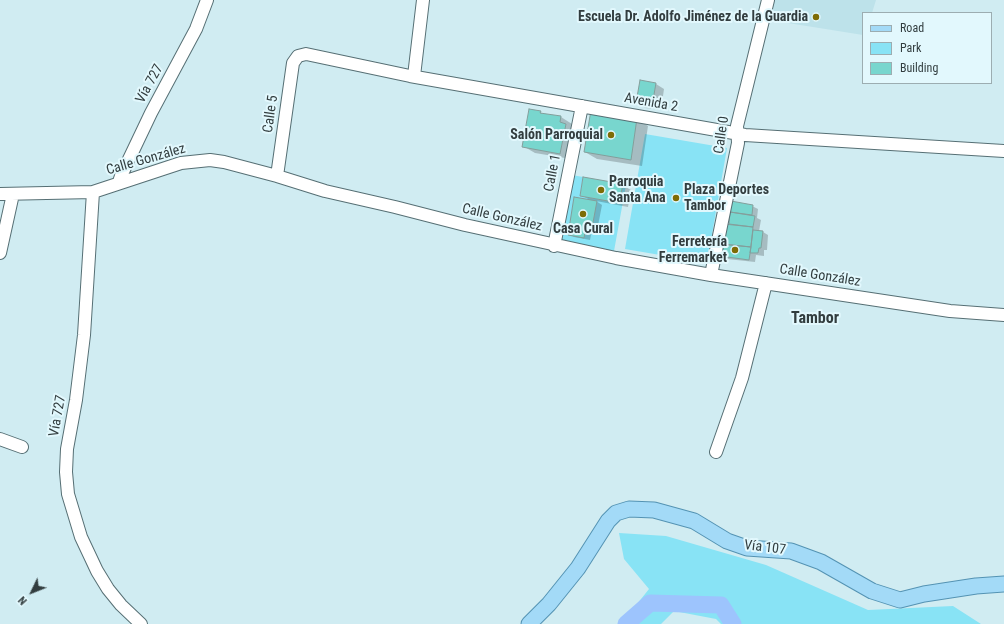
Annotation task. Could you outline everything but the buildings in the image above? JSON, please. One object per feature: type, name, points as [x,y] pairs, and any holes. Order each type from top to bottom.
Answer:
[{"type":"main road","name":"Vía 107","points":[[529,624],[549,604],[578,568],[608,522],[616,513],[628,509],[654,510],[694,521],[727,541],[747,548],[791,551],[822,562],[872,591],[900,600],[924,594],[976,586],[1004,584]]},
{"type":"street","name":"Vía 727","points":[[119,182],[151,113],[196,29],[206,0]]},
{"type":"street","points":[[414,76],[422,0]]},
{"type":"street","name":"Calle 0","points":[[711,275],[738,144],[737,126],[768,0]]},
{"type":"street","name":"Avenida 2","points":[[298,56],[306,54],[414,76],[738,134],[1004,151]]},
{"type":"street","name":"Calle 5","points":[[277,176],[293,63],[298,56]]},
{"type":"street","name":"Calle 1","points":[[554,246],[582,106]]},
{"type":"street","name":"Calle González","points":[[0,194],[93,192],[119,182],[181,163],[210,160],[224,162],[277,176],[325,191],[554,246],[711,275],[766,282],[950,311],[1004,315]]},
{"type":"street","name":"Vía 727","points":[[93,192],[84,335],[76,400],[67,449],[66,472],[68,494],[81,537],[97,572],[121,605],[141,624]]},
{"type":"street","points":[[0,253],[13,194]]},
{"type":"street","points":[[716,452],[742,378],[766,282]]},
{"type":"street","points":[[0,439],[22,447]]},
{"type":"shaded area","name":"Escuela Dr. Adolfo Jiménez de la Guardia","points":[[774,0],[876,0],[872,12],[862,12],[862,35],[769,20]]},
{"type":"green space","name":"Plaza Deportes Tambor","points":[[645,134],[727,148],[707,263],[625,249]]},
{"type":"green space","points":[[572,175],[583,177],[580,196],[619,203],[623,184],[626,185],[614,251],[561,241]]},
{"type":"green space","points":[[619,533],[666,536],[766,565],[868,610],[953,606],[981,624],[721,624],[716,619],[674,611],[661,624],[621,624],[649,589],[624,559]]},
{"type":"waterway","points":[[626,624],[650,603],[721,605],[733,624]]},
{"type":"place","name":"Escuela Dr. Adolfo Jiménez de la Guardia","points":[[816,17]]},
{"type":"place","name":"Salón Parroquial","points":[[611,135]]},
{"type":"place","name":"Parroquia Santa Ana","points":[[601,190]]},
{"type":"place","name":"Plaza Deportes Tambor","points":[[676,198]]},
{"type":"place","name":"Casa Cural","points":[[583,214]]},
{"type":"place","name":"Ferretería Ferremarket","points":[[735,250]]},
{"type":"district","name":"Tambor","points":[[815,319]]}]
